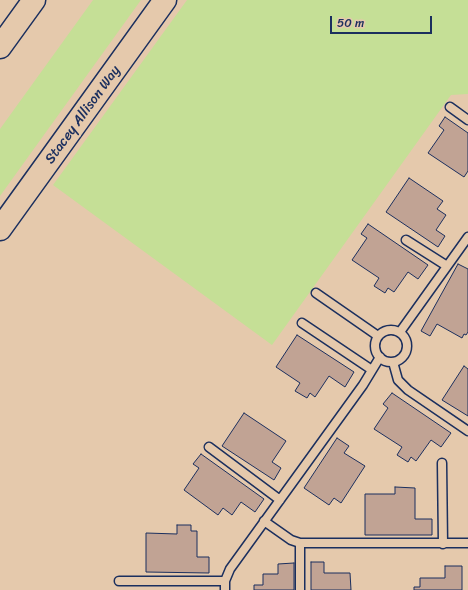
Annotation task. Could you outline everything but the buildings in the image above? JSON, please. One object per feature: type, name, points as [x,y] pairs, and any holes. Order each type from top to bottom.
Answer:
[{"type":"main road","points":[[0,47],[34,0]]},
{"type":"main road","name":"Stacey Allison Way","points":[[0,229],[165,0]]},
{"type":"lane","points":[[450,107],[468,120]]},
{"type":"lane","points":[[400,332],[467,239]]},
{"type":"lane","points":[[406,240],[447,266]]},
{"type":"lane","points":[[316,293],[378,336]]},
{"type":"lane","points":[[302,323],[372,370]]},
{"type":"lane","points":[[392,330],[400,332],[407,343],[402,358],[392,362],[380,358],[375,351],[375,343],[378,336],[384,331],[392,330]]},
{"type":"lane","points":[[225,590],[225,581],[230,569],[363,385],[380,358]]},
{"type":"lane","points":[[392,362],[398,380],[408,390],[468,431]]},
{"type":"lane","points":[[209,447],[280,500]]},
{"type":"lane","points":[[442,463],[443,544]]},
{"type":"lane","points":[[264,522],[292,540],[300,543],[468,543]]},
{"type":"lane","points":[[300,543],[300,590]]},
{"type":"lane","points":[[119,581],[225,581]]},
{"type":"green space","points":[[93,0],[141,0],[0,196],[0,129]]},
{"type":"green space","points":[[187,0],[468,0],[468,94],[451,95],[272,345],[53,185]]}]
